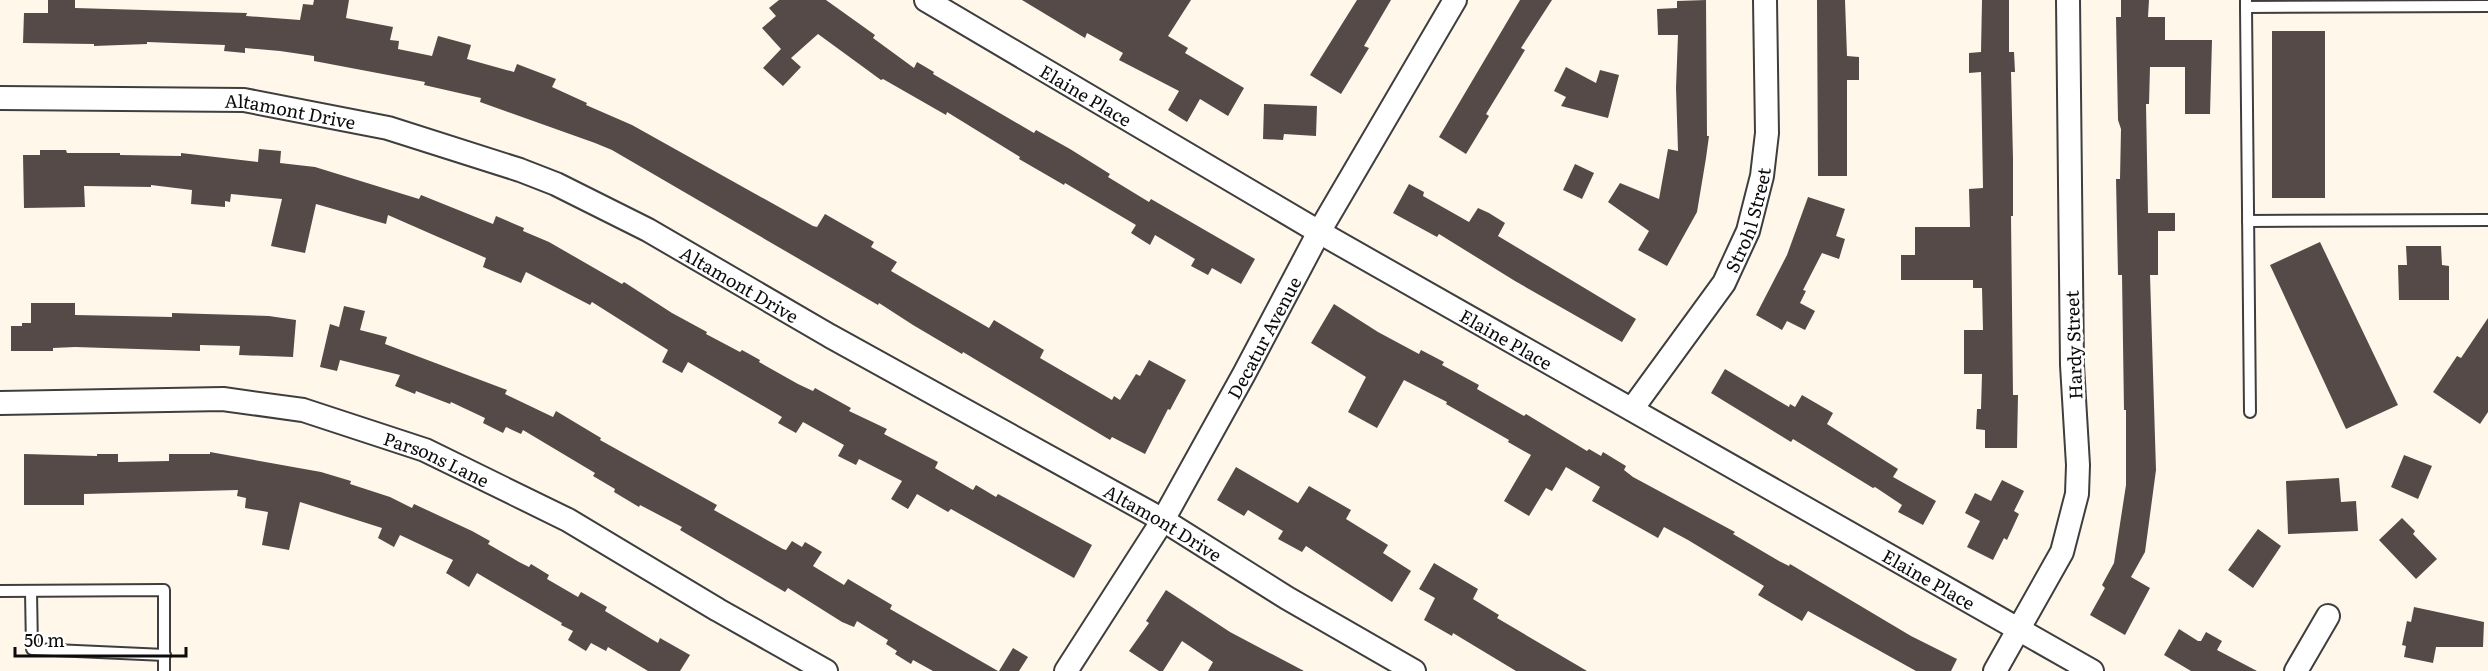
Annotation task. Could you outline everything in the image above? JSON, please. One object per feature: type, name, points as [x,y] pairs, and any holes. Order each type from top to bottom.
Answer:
[{"type":"street","name":"Elaine Place","points":[[926,0],[1319,232],[2092,671]]},
{"type":"street","name":"Decatur Avenue","points":[[1066,671],[1162,520],[1244,374],[1319,232],[1455,0]]},
{"type":"street","name":"Strohl Street","points":[[1632,410],[1724,283],[1748,231],[1762,176],[1767,133],[1765,0]]},
{"type":"street","name":"Hardy Street","points":[[1995,671],[2062,552],[2077,494],[2078,465],[2072,365],[2068,0]]},
{"type":"street","name":"Altamont Drive","points":[[0,98],[244,100],[388,128],[520,170],[556,184],[648,230],[841,342],[1162,520],[1287,598],[1414,671]]},
{"type":"street","name":"Parsons Lane","points":[[0,403],[223,399],[303,410],[325,417],[425,450],[568,520],[718,610],[826,671]]},
{"type":"street","points":[[2296,671],[2328,616]]},
{"type":"lane","points":[[2250,412],[2246,3],[2488,6]]},
{"type":"lane","points":[[2248,221],[2488,220]]},
{"type":"lane","points":[[0,591],[164,590],[164,671]]},
{"type":"lane","points":[[31,591],[32,649],[165,655]]},
{"type":"building","points":[[48,0],[75,0],[75,8],[247,13],[246,16],[300,20],[303,4],[313,5],[314,0],[349,0],[346,18],[393,27],[390,40],[399,41],[398,49],[432,56],[438,36],[471,45],[467,59],[514,72],[517,64],[556,79],[552,87],[632,125],[813,226],[817,227],[825,214],[874,242],[871,247],[897,262],[891,271],[989,328],[994,320],[1044,350],[1040,358],[1112,400],[1114,396],[1120,400],[1136,374],[1140,376],[1149,360],[1186,380],[1145,454],[1112,437],[1110,440],[879,303],[878,305],[612,150],[480,102],[481,98],[424,85],[425,82],[314,61],[314,56],[245,48],[245,53],[224,51],[225,45],[147,42],[147,44],[94,46],[94,44],[23,43],[24,13],[48,13]]},
{"type":"building","points":[[779,0],[826,0],[875,35],[873,38],[914,68],[917,62],[934,72],[933,74],[1034,133],[1036,130],[1070,149],[1110,174],[1108,177],[1149,202],[1151,199],[1255,259],[1241,284],[1212,268],[1208,275],[1191,266],[1195,259],[1155,235],[1150,245],[1131,233],[1136,225],[1019,159],[1020,157],[947,112],[946,115],[883,79],[881,80],[818,34],[791,58],[801,67],[783,86],[763,68],[781,49],[762,28],[776,16],[769,8]]},
{"type":"building","points":[[1022,0],[1191,0],[1168,36],[1188,48],[1185,53],[1244,88],[1228,116],[1200,99],[1187,122],[1168,110],[1179,91],[1119,60],[1123,53],[1087,33],[1085,38]]},
{"type":"building","points":[[1357,0],[1391,0],[1364,46],[1369,48],[1341,94],[1310,75]]},
{"type":"building","points":[[1520,0],[1552,0],[1521,48],[1525,50],[1486,114],[1489,116],[1466,154],[1439,137]]},
{"type":"building","points":[[1706,0],[1707,136],[1709,136],[1706,158],[1697,212],[1667,266],[1638,250],[1649,231],[1608,202],[1620,183],[1659,199],[1668,149],[1678,151],[1676,88],[1678,35],[1658,35],[1657,9],[1677,8],[1677,1]]},
{"type":"building","points":[[1817,0],[1845,0],[1847,56],[1859,57],[1859,80],[1847,80],[1847,176],[1818,176]]},
{"type":"building","points":[[1982,0],[2009,0],[2009,52],[2014,52],[2015,72],[2011,72],[2013,216],[2011,216],[2013,395],[2018,395],[2017,448],[1985,448],[1985,430],[1976,429],[1977,409],[1981,409],[1982,374],[1964,374],[1964,330],[1983,330],[1982,288],[1973,288],[1973,280],[1901,280],[1901,255],[1915,255],[1915,227],[1970,227],[1969,189],[1983,188],[1981,72],[1969,73],[1969,53],[1981,52]]},
{"type":"building","points":[[2121,0],[2149,0],[2148,17],[2165,17],[2165,40],[2212,40],[2210,114],[2185,114],[2185,67],[2150,67],[2149,104],[2146,104],[2148,213],[2175,213],[2175,231],[2158,231],[2158,275],[2150,275],[2156,470],[2145,552],[2131,577],[2150,588],[2125,635],[2090,615],[2105,588],[2102,585],[2114,563],[2126,485],[2122,275],[2118,275],[2116,179],[2120,179],[2121,129],[2118,120],[2116,17],[2121,17]]},
{"type":"building","points":[[2272,31],[2325,31],[2325,198],[2272,198]]},
{"type":"building","points":[[1566,67],[1596,83],[1600,70],[1619,75],[1608,118],[1561,106],[1566,97],[1554,91]]},
{"type":"building","points":[[1264,104],[1317,106],[1316,136],[1284,134],[1283,140],[1263,139]]},
{"type":"building","points":[[259,149],[281,151],[280,163],[315,167],[419,199],[421,195],[493,224],[496,216],[524,228],[523,231],[549,242],[622,284],[624,282],[707,332],[706,334],[740,352],[742,350],[798,384],[813,391],[815,388],[851,408],[849,411],[887,429],[884,434],[938,462],[935,468],[973,490],[976,485],[996,497],[998,494],[1092,545],[1074,578],[951,509],[948,512],[917,494],[908,509],[891,499],[902,481],[859,459],[856,465],[838,456],[844,445],[803,422],[796,433],[778,423],[782,417],[688,362],[682,373],[662,362],[668,350],[592,302],[590,305],[526,272],[521,283],[483,267],[486,258],[388,215],[386,224],[316,204],[305,253],[271,246],[282,199],[231,194],[230,202],[225,201],[225,207],[191,204],[192,190],[151,185],[151,187],[84,186],[85,207],[24,208],[23,155],[40,155],[40,150],[66,150],[67,153],[120,153],[120,155],[181,156],[181,153],[258,162]]},
{"type":"building","points":[[1575,164],[1594,173],[1582,199],[1563,190]]},
{"type":"building","points":[[1409,184],[1424,192],[1423,196],[1469,222],[1478,208],[1489,213],[1505,223],[1498,236],[1636,319],[1622,342],[1515,281],[1439,234],[1437,237],[1393,213]]},
{"type":"building","points":[[1808,197],[1845,209],[1836,236],[1845,239],[1839,259],[1822,253],[1803,290],[1806,291],[1800,303],[1815,311],[1805,330],[1787,321],[1782,330],[1756,315],[1787,255]]},
{"type":"building","points":[[2320,242],[2398,405],[2346,429],[2270,265]]},
{"type":"building","points":[[2406,246],[2441,246],[2442,265],[2449,266],[2449,300],[2399,300],[2398,265],[2407,265]]},
{"type":"building","points":[[31,303],[75,303],[75,315],[172,317],[172,313],[269,316],[296,320],[293,357],[239,355],[240,346],[200,345],[200,351],[75,347],[53,348],[53,351],[11,351],[11,326],[31,323]]},
{"type":"building","points":[[1334,304],[1378,332],[1419,354],[1421,350],[1444,362],[1442,365],[1479,385],[1477,389],[1524,416],[1526,414],[1587,451],[1589,449],[1601,456],[1603,452],[1626,466],[1624,470],[1633,477],[1735,532],[1733,534],[1779,561],[1789,566],[1790,564],[1911,636],[1957,659],[1951,671],[1916,671],[1808,611],[1802,621],[1758,595],[1764,586],[1688,540],[1664,527],[1658,538],[1592,501],[1600,487],[1566,467],[1552,491],[1546,488],[1529,516],[1504,501],[1531,455],[1446,404],[1447,402],[1404,380],[1377,428],[1348,412],[1366,377],[1311,343]]},
{"type":"building","points":[[344,306],[365,311],[360,330],[387,337],[385,344],[507,390],[505,394],[553,417],[556,411],[601,438],[600,440],[717,505],[714,510],[783,549],[786,550],[792,541],[802,547],[805,542],[822,552],[813,566],[844,585],[848,579],[892,605],[890,609],[998,671],[933,671],[913,660],[911,664],[895,654],[897,651],[886,644],[888,640],[857,621],[854,627],[842,622],[788,588],[785,592],[680,530],[682,527],[640,505],[639,507],[614,492],[615,489],[593,476],[595,473],[523,430],[521,434],[506,427],[503,433],[483,423],[485,418],[451,402],[450,404],[416,391],[415,394],[395,386],[400,375],[340,360],[337,371],[320,367],[330,324],[339,327]]},
{"type":"building","points":[[2488,318],[2488,412],[2480,424],[2433,392],[2457,356],[2461,358]]},
{"type":"building","points":[[1725,369],[1789,407],[1790,404],[1795,407],[1802,395],[1833,413],[1827,424],[1898,469],[1893,477],[1936,501],[1923,525],[1898,512],[1902,505],[1875,487],[1873,488],[1793,439],[1791,442],[1711,393]]},
{"type":"building","points":[[210,452],[321,472],[351,481],[350,484],[390,497],[412,508],[414,504],[472,531],[490,541],[488,544],[519,562],[529,567],[531,564],[549,575],[547,579],[578,597],[581,592],[607,607],[605,611],[658,643],[660,638],[690,655],[680,671],[648,671],[608,647],[606,651],[591,643],[586,651],[568,640],[573,631],[561,625],[562,623],[477,573],[469,587],[446,573],[453,560],[400,535],[394,547],[378,538],[382,528],[300,502],[289,550],[262,545],[268,512],[245,508],[246,498],[237,496],[238,490],[84,494],[84,505],[24,505],[24,454],[97,456],[97,454],[118,454],[118,462],[169,461],[169,454],[210,454]]},
{"type":"building","points":[[2404,455],[2432,466],[2418,499],[2391,487]]},
{"type":"building","points":[[1236,467],[1298,503],[1309,486],[1351,510],[1346,519],[1388,545],[1383,553],[1411,571],[1392,602],[1306,546],[1302,552],[1278,539],[1283,531],[1248,510],[1244,516],[1217,500]]},
{"type":"building","points":[[2339,478],[2341,502],[2356,501],[2358,531],[2288,534],[2286,481]]},
{"type":"building","points":[[2002,480],[2024,491],[2014,511],[2019,514],[2007,540],[2004,538],[1993,560],[1967,547],[1980,521],[1965,513],[1975,493],[1991,501]]},
{"type":"building","points":[[2402,518],[2415,531],[2413,534],[2437,559],[2416,579],[2379,540]]},
{"type":"building","points":[[2258,529],[2281,546],[2253,588],[2228,570]]},
{"type":"building","points":[[1434,563],[1478,589],[1473,599],[1499,615],[1497,618],[1587,671],[1516,671],[1453,633],[1452,636],[1424,620],[1435,598],[1419,589]]},
{"type":"building","points":[[1166,590],[1230,632],[1304,671],[1208,671],[1213,662],[1182,641],[1163,671],[1159,671],[1129,651],[1149,623],[1146,621]]},
{"type":"building","points":[[2414,607],[2484,622],[2483,647],[2436,647],[2433,663],[2404,657],[2406,646],[2402,645],[2407,621],[2411,622]]},
{"type":"building","points":[[2179,629],[2198,641],[2201,641],[2206,632],[2222,641],[2217,650],[2257,671],[2191,671],[2164,655]]},
{"type":"building","points":[[1013,648],[1028,657],[1019,671],[999,671]]}]
